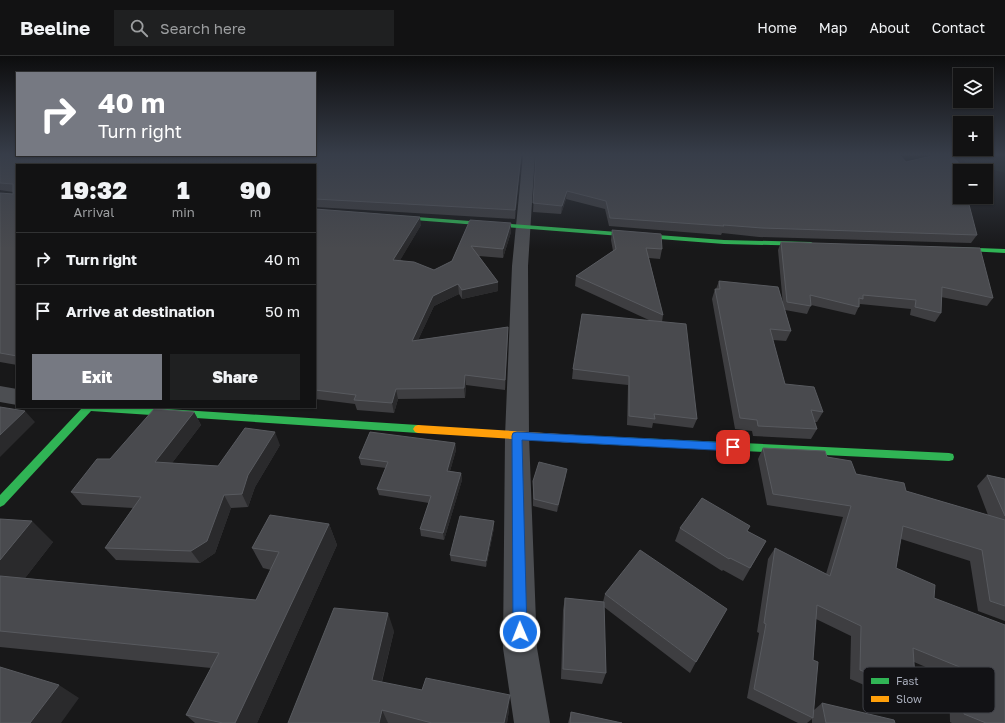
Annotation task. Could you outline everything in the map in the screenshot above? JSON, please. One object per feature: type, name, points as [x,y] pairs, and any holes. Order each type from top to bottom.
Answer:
[{"type":"street","points":[[526,186],[520,266],[517,436],[520,648],[532,723]]},
{"type":"street","points":[[384,216],[724,242],[824,244]]},
{"type":"street","points":[[945,248],[1005,251]]},
{"type":"street","points":[[0,394],[16,397]]},
{"type":"street","points":[[0,502],[88,408]]},
{"type":"street","points":[[104,408],[517,436],[949,457]]},
{"type":"building","points":[[13,186],[16,186],[16,356],[0,353],[0,193],[13,194]]},
{"type":"building","points":[[316,186],[518,186],[515,210],[316,199]]},
{"type":"building","points":[[534,186],[953,186],[953,204],[969,204],[977,235],[762,228],[610,218],[606,201],[567,191],[562,206],[533,203]]},
{"type":"building","points":[[316,209],[420,217],[393,260],[414,262],[434,270],[452,261],[470,220],[511,223],[503,249],[471,246],[498,282],[462,290],[458,284],[433,296],[412,341],[508,327],[505,380],[465,375],[464,388],[396,389],[392,403],[354,400],[356,395],[316,390]]},
{"type":"building","points":[[612,230],[661,234],[662,249],[646,248],[663,315],[576,276],[616,249]]},
{"type":"building","points":[[781,242],[980,248],[993,298],[942,287],[941,313],[915,307],[916,300],[863,295],[863,299],[859,298],[859,307],[810,295],[811,306],[787,302]]},
{"type":"building","points":[[719,281],[778,287],[791,331],[770,329],[785,384],[814,387],[823,412],[811,410],[817,429],[758,426],[757,420],[740,418],[715,289],[720,289]]},
{"type":"building","points":[[582,314],[686,324],[697,419],[654,414],[655,419],[629,416],[629,376],[573,369]]},
{"type":"building","points":[[0,407],[25,411],[0,435]]},
{"type":"building","points":[[154,409],[194,412],[155,462],[218,466],[245,428],[275,432],[248,475],[242,494],[224,495],[207,541],[191,551],[105,548],[141,497],[71,492],[97,459],[110,459]]},
{"type":"building","points":[[370,432],[455,443],[447,471],[461,473],[443,533],[420,529],[431,496],[377,489],[388,462],[359,458]]},
{"type":"building","points":[[763,448],[825,451],[827,457],[851,461],[856,474],[904,483],[906,491],[1005,520],[1005,606],[990,601],[982,550],[903,526],[896,568],[935,585],[934,598],[1005,625],[1005,723],[986,723],[964,714],[995,713],[995,667],[960,667],[913,648],[914,667],[863,667],[863,671],[860,670],[861,626],[817,605],[813,660],[818,662],[813,718],[754,689],[766,624],[764,623],[775,548],[830,576],[851,506],[773,494]]},
{"type":"building","points":[[539,462],[567,469],[558,505],[534,499],[533,481]]},
{"type":"building","points":[[987,475],[1005,479],[1005,516]]},
{"type":"building","points":[[702,498],[750,526],[747,531],[766,541],[750,568],[730,558],[729,559],[680,528]]},
{"type":"building","points":[[270,515],[329,524],[235,723],[223,723],[186,715],[219,653],[0,631],[0,576],[256,600],[279,552],[252,548]]},
{"type":"building","points":[[460,516],[494,521],[486,561],[450,555]]},
{"type":"building","points":[[0,519],[32,521],[0,560]]},
{"type":"building","points":[[640,550],[727,609],[696,662],[605,594]]},
{"type":"building","points":[[565,598],[604,602],[606,673],[563,669]]},
{"type":"building","points":[[334,608],[388,613],[372,680],[422,690],[426,678],[510,695],[504,723],[432,723],[382,710],[379,723],[288,723]]},
{"type":"building","points":[[0,667],[59,685],[30,723],[0,723]]},
{"type":"building","points":[[822,703],[894,720],[895,723],[826,723]]},
{"type":"building","points":[[571,712],[622,723],[570,723]]},
{"type":"traffic: fast","points":[[390,217],[724,242],[811,244]]},
{"type":"traffic: fast","points":[[951,249],[1005,251]]},
{"type":"traffic: fast","points":[[0,502],[88,408]]},
{"type":"traffic: fast","points":[[101,408],[418,429]]},
{"type":"traffic: fast","points":[[576,439],[949,457]]},
{"type":"traffic: slow","points":[[418,429],[576,439]]},
{"type":"route","points":[[520,632],[517,436],[733,447]]}]
